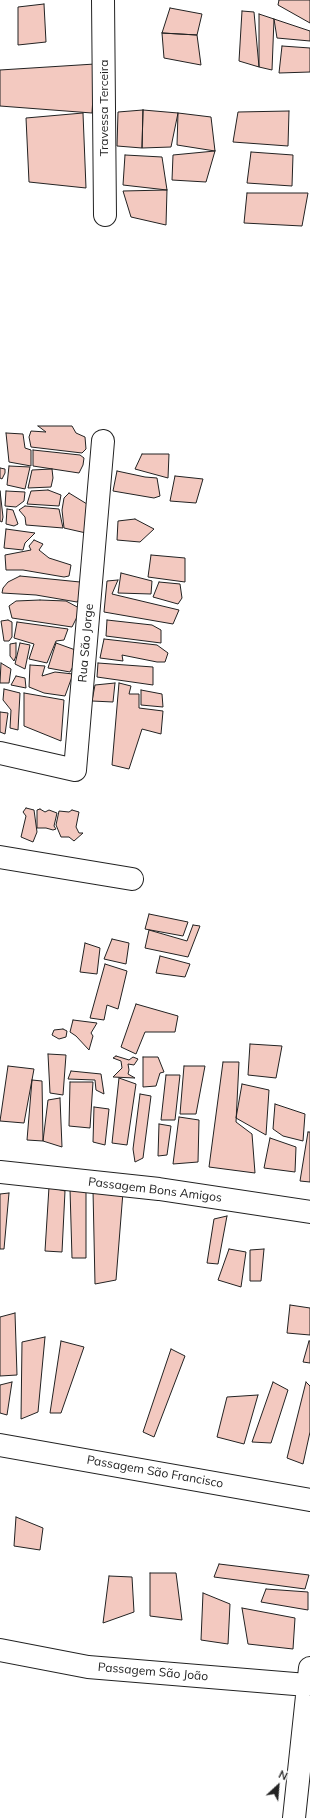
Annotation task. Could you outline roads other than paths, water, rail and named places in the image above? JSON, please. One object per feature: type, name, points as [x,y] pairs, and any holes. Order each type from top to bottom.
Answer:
[{"type":"street","name":"Travessa Terceira","points":[[103,0],[105,215]]},
{"type":"street","name":"Rua São Jorge","points":[[0,753],[75,770],[103,441]]},
{"type":"street","points":[[0,857],[132,879]]},
{"type":"street","name":"Passagem Bons Amigos","points":[[0,1172],[159,1189],[310,1212]]},
{"type":"street","name":"Passagem São Francisco","points":[[0,1445],[310,1500]]},
{"type":"street","name":"Passagem São João","points":[[0,1650],[88,1667],[308,1677]]},
{"type":"street","points":[[294,1818],[308,1677]]}]
